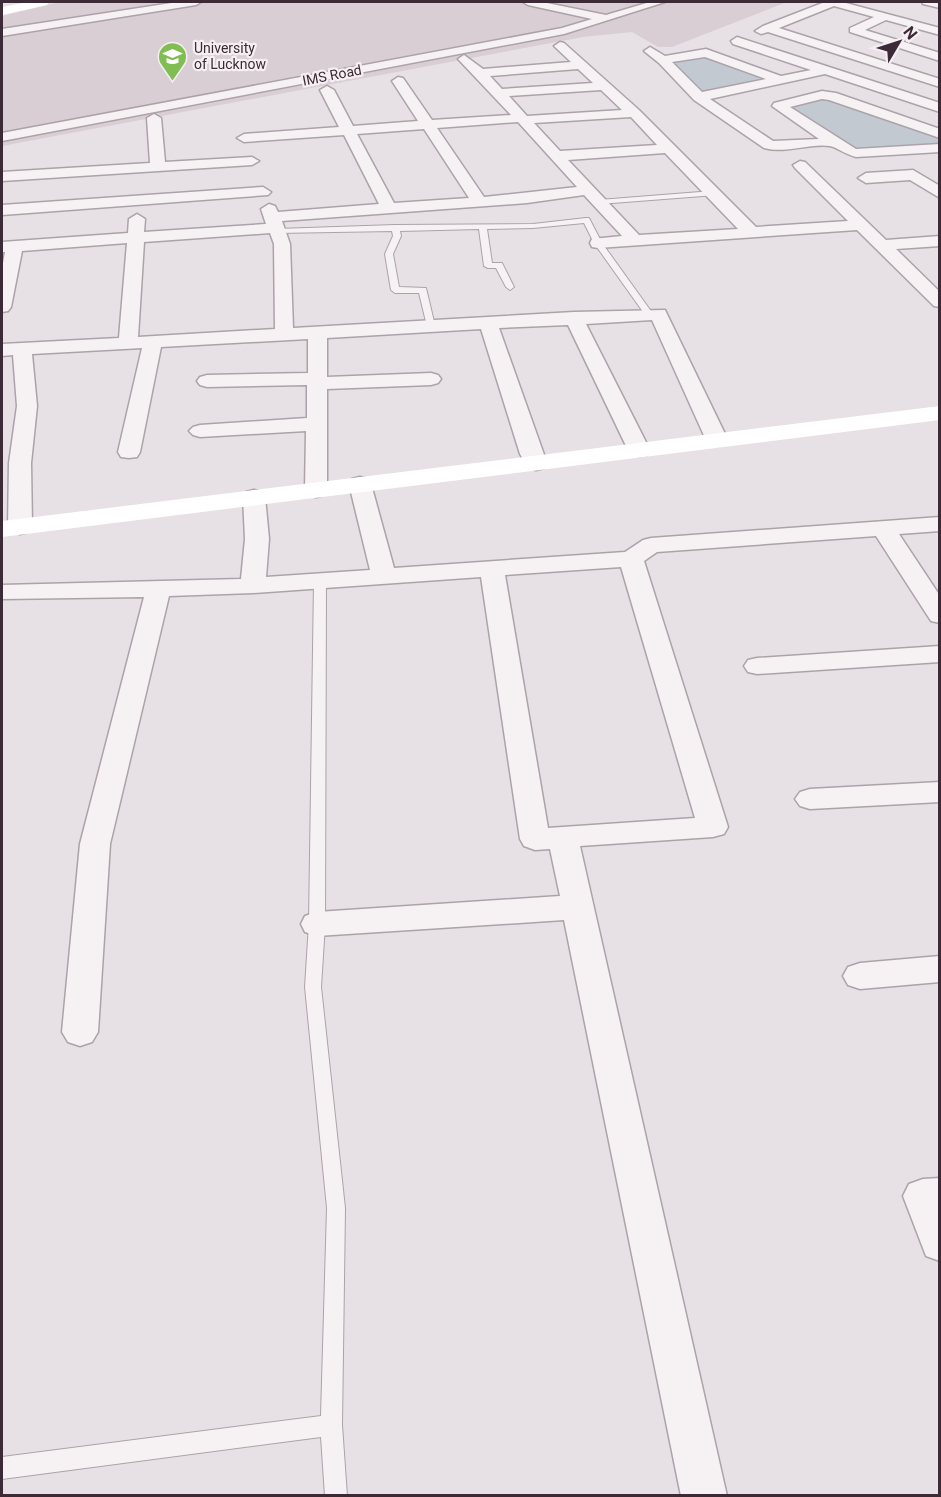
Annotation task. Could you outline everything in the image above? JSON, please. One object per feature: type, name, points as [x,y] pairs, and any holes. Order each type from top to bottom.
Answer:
[{"type":"street","points":[[2,9],[25,2]]},
{"type":"street","points":[[2,9],[43,2]]},
{"type":"street","points":[[2,33],[80,18],[196,2]]},
{"type":"street","points":[[528,2],[609,19]]},
{"type":"street","name":"IMS Road","points":[[2,137],[564,32],[660,2]]},
{"type":"street","points":[[939,32],[833,2],[736,41],[939,108]]},
{"type":"street","points":[[927,2],[939,5]]},
{"type":"street","points":[[884,17],[854,30],[938,56]]},
{"type":"street","points":[[767,28],[939,83]]},
{"type":"street","points":[[684,45],[781,80]]},
{"type":"street","points":[[560,46],[634,113],[752,233]]},
{"type":"street","points":[[650,51],[663,60],[699,97],[769,145],[832,142]]},
{"type":"street","points":[[663,60],[706,53]]},
{"type":"street","points":[[464,59],[499,93],[635,241]]},
{"type":"street","points":[[699,97],[870,61]]},
{"type":"street","points":[[480,73],[581,65]]},
{"type":"street","points":[[398,81],[480,202]]},
{"type":"street","points":[[499,93],[603,86]]},
{"type":"street","points":[[327,90],[389,208]]},
{"type":"street","points":[[911,99],[939,92]]},
{"type":"street","points":[[939,134],[831,96],[822,95],[779,106],[832,142],[856,153],[939,148]]},
{"type":"street","points":[[244,138],[634,113]]},
{"type":"street","points":[[154,118],[158,167]]},
{"type":"street","points":[[237,118],[282,244],[284,334]]},
{"type":"street","points":[[557,156],[669,148]]},
{"type":"street","points":[[2,177],[252,161]]},
{"type":"street","points":[[800,165],[937,296]]},
{"type":"street","points":[[866,178],[914,175],[939,193]]},
{"type":"street","points":[[2,210],[263,192]]},
{"type":"street","points":[[2,307],[8,247],[275,225],[389,208],[594,196]]},
{"type":"street","points":[[128,343],[137,237],[137,200]]},
{"type":"street","points":[[598,243],[862,225]]},
{"type":"street","points":[[882,245],[939,241]]},
{"type":"street","points":[[11,522],[11,472],[27,405],[12,349],[659,314],[715,436]]},
{"type":"street","points":[[574,318],[637,446]]},
{"type":"street","points":[[488,323],[534,458]]},
{"type":"street","points":[[315,485],[318,332]]},
{"type":"street","points":[[129,452],[153,341]]},
{"type":"street","points":[[207,381],[430,379]]},
{"type":"street","points":[[11,522],[637,446],[939,404]]},
{"type":"street","points":[[715,436],[939,413]]},
{"type":"street","points":[[200,430],[316,424]]},
{"type":"street","points":[[11,522],[254,498],[315,485],[360,484],[534,458]]},
{"type":"street","points":[[360,484],[384,576]]},
{"type":"street","points":[[252,586],[257,539],[254,498]]},
{"type":"street","points":[[2,592],[252,586],[631,558],[651,545],[939,524]]},
{"type":"street","points":[[883,528],[939,616]]},
{"type":"street","points":[[492,568],[535,839],[713,827],[631,558]]},
{"type":"street","points":[[80,1032],[95,844],[158,589]]},
{"type":"street","points":[[756,666],[939,654]]},
{"type":"street","points":[[810,799],[939,792]]},
{"type":"street","points":[[563,837],[704,1496]]},
{"type":"street","points":[[317,924],[578,907]]},
{"type":"street","points":[[860,976],[939,969]]},
{"type":"street","points":[[939,1196],[923,1196],[939,1243]]},
{"type":"lane","points":[[594,196],[712,193]]},
{"type":"lane","points":[[275,225],[483,227],[533,226],[586,220],[598,243],[649,314]]},
{"type":"lane","points":[[395,227],[397,236],[389,254],[395,290],[423,290],[431,326]]},
{"type":"lane","points":[[483,227],[488,266],[500,265],[510,287]]},
{"type":"lane","points":[[320,581],[317,924],[313,987],[336,1208],[331,1425],[336,1496]]},
{"type":"lane","points":[[2,1468],[331,1425]]},
{"type":"shaded area","name":"University of Lucknow","points":[[60,2],[787,2],[672,47],[658,47],[632,32],[583,37],[2,146],[2,16]]},
{"type":"shaded area","points":[[700,56],[769,80],[702,94],[672,61]]},
{"type":"shaded area","points":[[825,99],[939,139],[939,143],[855,150],[786,107]]},
{"type":"place","name":"University of Lucknow","points":[[173,82]]}]
